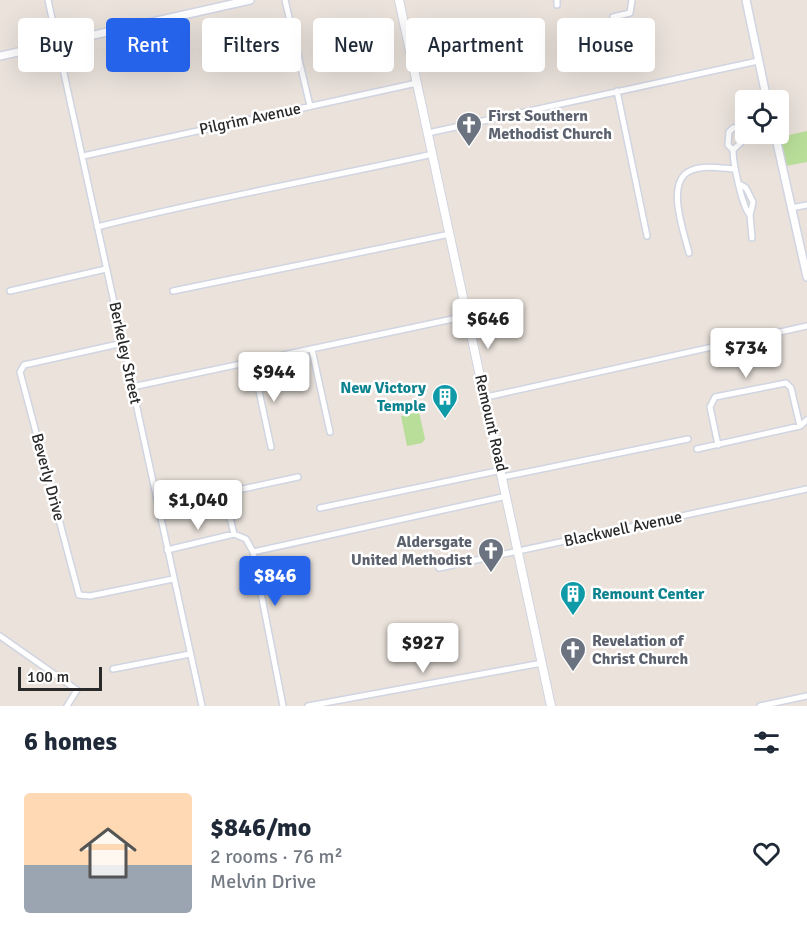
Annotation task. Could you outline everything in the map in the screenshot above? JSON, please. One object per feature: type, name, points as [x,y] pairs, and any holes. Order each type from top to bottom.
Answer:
[{"type":"main road","name":"Remount Road","points":[[399,0],[503,474],[551,706]]},
{"type":"street","name":"Berkeley Street","points":[[48,0],[51,18]]},
{"type":"street","points":[[94,34],[250,0]]},
{"type":"street","points":[[285,0],[310,106]]},
{"type":"street","points":[[613,17],[630,13],[632,0]]},
{"type":"street","points":[[746,0],[765,90]]},
{"type":"street","points":[[0,56],[18,52]]},
{"type":"street","points":[[428,133],[758,61]]},
{"type":"street","name":"Berkeley Street","points":[[63,72],[202,706]]},
{"type":"street","name":"Pilgrim Avenue","points":[[83,156],[417,83]]},
{"type":"street","points":[[617,91],[647,236]]},
{"type":"street","points":[[735,128],[729,132],[728,145],[733,150],[734,169],[741,185],[742,201],[750,215]]},
{"type":"street","points":[[733,150],[739,144]]},
{"type":"street","points":[[777,144],[807,278]]},
{"type":"street","points":[[97,227],[201,200],[318,180],[433,154]]},
{"type":"street","points":[[689,253],[676,196],[682,176],[690,170],[705,167],[734,169]]},
{"type":"street","points":[[741,185],[746,188],[753,202],[750,215],[752,238]]},
{"type":"street","points":[[791,208],[807,205]]},
{"type":"street","points":[[173,291],[450,234]]},
{"type":"street","points":[[10,291],[106,269]]},
{"type":"street","points":[[132,387],[254,363],[467,316]]},
{"type":"street","points":[[484,395],[491,396],[807,326]]},
{"type":"street","name":"Beverly Drive","points":[[123,343],[24,365],[20,372],[79,595],[90,596],[173,579]]},
{"type":"street","points":[[312,350],[330,432]]},
{"type":"street","points":[[254,363],[271,447]]},
{"type":"street","points":[[718,445],[710,407],[715,397],[786,383],[791,388],[800,426]]},
{"type":"street","points":[[697,450],[800,426],[807,420]]},
{"type":"street","points":[[320,508],[688,439]]},
{"type":"street","points":[[234,534],[224,493],[298,477]]},
{"type":"street","name":"Blackwell Avenue","points":[[439,568],[807,489]]},
{"type":"street","points":[[253,552],[507,496]]},
{"type":"street","points":[[167,550],[234,534],[246,539],[253,552],[283,706]]},
{"type":"street","points":[[0,636],[77,690],[67,706]]},
{"type":"street","points":[[113,669],[190,654]]},
{"type":"street","points":[[308,706],[542,663]]},
{"type":"street","points":[[760,706],[807,696]]},
{"type":"green space","points":[[807,131],[807,162],[786,166],[781,144],[789,144],[789,135]]},
{"type":"green space","points":[[419,412],[425,439],[422,443],[407,446],[401,416]]},
{"type":"place","name":"First Southern Methodist Church","points":[[469,148]]},
{"type":"place","name":"New Victory Temple","points":[[445,420]]},
{"type":"place","name":"Aldersgate United Methodist","points":[[491,574]]},
{"type":"place","name":"Remount Center","points":[[573,617]]},
{"type":"place","name":"Revelation of Christ Church","points":[[573,673]]}]
